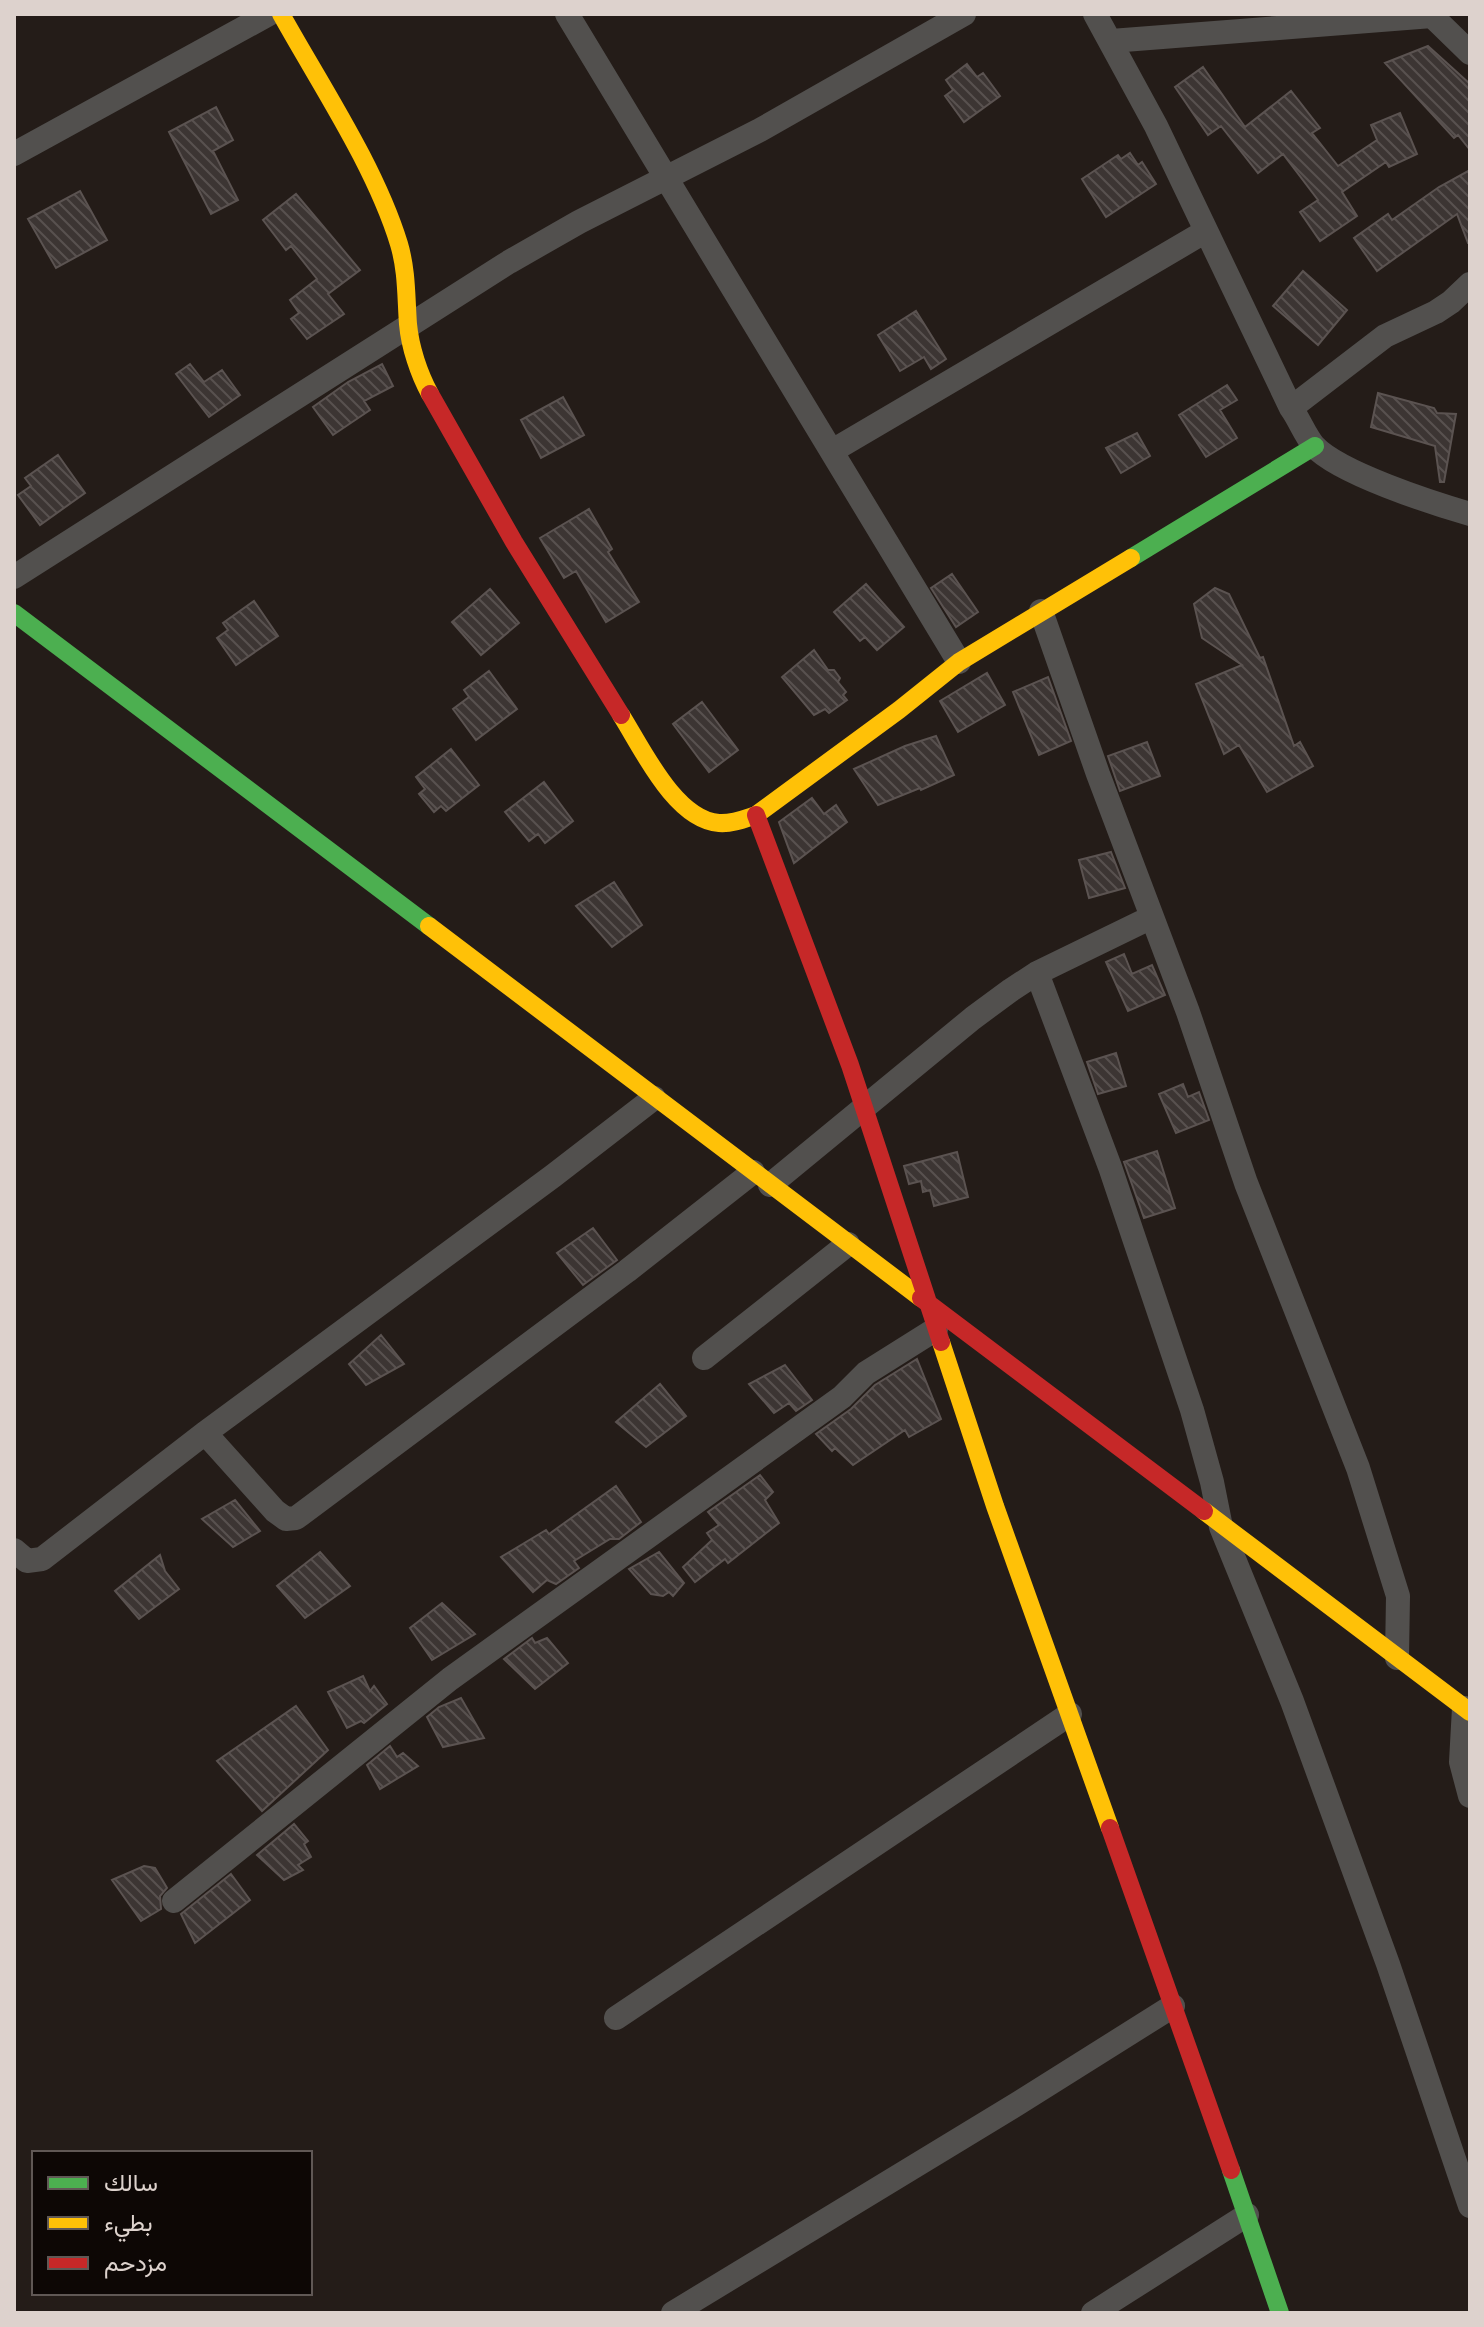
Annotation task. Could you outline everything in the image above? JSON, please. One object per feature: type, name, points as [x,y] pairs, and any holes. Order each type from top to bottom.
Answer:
[{"type":"street","points":[[14,154],[269,14]]},
{"type":"street","points":[[281,14],[368,170],[388,213],[400,247],[407,283],[408,325],[415,360],[427,389],[514,542],[667,789],[693,814],[710,822],[730,825],[756,815],[959,662],[1315,446]]},
{"type":"street","points":[[567,14],[959,662]]},
{"type":"street","points":[[14,577],[509,262],[760,130],[964,14]]},
{"type":"street","points":[[1095,14],[1206,231],[1291,408],[1315,446],[1378,482],[1470,514]]},
{"type":"street","points":[[1111,41],[1435,15],[1470,53]]},
{"type":"street","points":[[832,451],[1206,231]]},
{"type":"street","points":[[1291,408],[1385,336],[1436,312],[1470,284]]},
{"type":"street","points":[[1041,611],[1098,774],[1188,1012],[1246,1183],[1358,1468],[1398,1596],[1397,1658]]},
{"type":"street","points":[[14,613],[1467,1710],[1461,1754],[1463,1775],[1470,1796]]},
{"type":"street","points":[[756,815],[864,1107],[995,1506],[1280,2313]]},
{"type":"street","points":[[205,1433],[275,1511],[286,1519],[296,1518],[627,1271],[864,1107],[973,1018],[1037,973],[1152,917]]},
{"type":"street","points":[[1037,973],[1110,1167],[1192,1410],[1221,1527],[1292,1701],[1388,1964],[1470,2206]]},
{"type":"street","points":[[14,1550],[27,1561],[42,1559],[205,1433],[654,1098]]},
{"type":"street","points":[[704,1358],[848,1244]]},
{"type":"street","points":[[174,1901],[450,1679],[842,1397],[866,1373],[936,1329]]},
{"type":"street","points":[[616,2018],[1070,1714]]},
{"type":"street","points":[[673,2313],[1173,2006]]},
{"type":"street","points":[[1093,2313],[1247,2215]]},
{"type":"building","points":[[1428,46],[1470,84],[1470,150],[1458,135],[1454,138],[1385,63]]},
{"type":"building","points":[[967,64],[977,77],[983,73],[1000,96],[964,122],[945,96],[953,90],[946,80]]},
{"type":"building","points":[[1203,67],[1245,127],[1291,91],[1320,128],[1312,133],[1338,166],[1377,140],[1371,125],[1400,113],[1417,154],[1389,167],[1386,162],[1342,192],[1357,216],[1320,241],[1300,212],[1318,200],[1283,154],[1258,173],[1221,126],[1208,135],[1175,87]]},
{"type":"building","points":[[216,107],[233,140],[213,151],[238,200],[211,214],[169,132]]},
{"type":"building","points":[[1130,153],[1138,165],[1142,162],[1156,184],[1106,217],[1082,179],[1118,155],[1121,159]]},
{"type":"building","points":[[1470,170],[1470,243],[1457,214],[1377,271],[1354,238],[1388,214],[1392,220],[1439,187]]},
{"type":"building","points":[[80,191],[107,240],[56,268],[28,219]]},
{"type":"building","points":[[296,194],[360,270],[328,294],[344,314],[307,339],[291,319],[299,313],[290,300],[317,279],[291,246],[286,250],[263,220]]},
{"type":"building","points":[[1303,271],[1347,310],[1318,345],[1273,306]]},
{"type":"building","points":[[916,311],[946,359],[931,369],[924,357],[900,371],[878,335]]},
{"type":"building","points":[[190,364],[204,382],[222,370],[240,395],[209,417],[176,374]]},
{"type":"building","points":[[382,364],[393,386],[364,401],[370,410],[333,435],[313,407],[348,382]]},
{"type":"building","points":[[1227,385],[1237,400],[1220,410],[1237,438],[1206,457],[1179,415]]},
{"type":"building","points":[[1378,393],[1434,408],[1437,413],[1456,414],[1444,482],[1440,482],[1435,446],[1371,427]]},
{"type":"building","points":[[563,397],[584,435],[541,458],[521,420]]},
{"type":"building","points":[[1137,433],[1150,456],[1121,473],[1106,448]]},
{"type":"building","points":[[58,455],[85,493],[40,525],[18,495],[31,486],[25,478]]},
{"type":"building","points":[[589,509],[612,549],[608,552],[639,602],[606,622],[576,571],[564,578],[540,538]]},
{"type":"building","points":[[952,574],[978,612],[956,627],[931,588]]},
{"type":"building","points":[[866,584],[904,627],[877,650],[865,637],[860,641],[834,612]]},
{"type":"building","points":[[1215,588],[1229,594],[1260,658],[1263,657],[1294,746],[1300,742],[1313,766],[1267,792],[1239,745],[1224,754],[1196,684],[1242,665],[1202,638],[1194,604]]},
{"type":"building","points":[[490,589],[519,623],[481,655],[452,622]]},
{"type":"building","points":[[254,601],[278,636],[236,665],[217,638],[228,630],[223,623]]},
{"type":"building","points":[[814,650],[828,670],[834,670],[840,678],[838,682],[846,692],[843,695],[847,700],[829,713],[825,709],[814,715],[782,677]]},
{"type":"building","points":[[489,671],[517,709],[476,740],[453,709],[469,697],[464,690]]},
{"type":"building","points":[[987,673],[1005,705],[958,732],[940,701]]},
{"type":"building","points":[[1048,677],[1071,741],[1039,755],[1013,692]]},
{"type":"building","points":[[702,702],[738,750],[709,772],[673,724]]},
{"type":"building","points":[[936,736],[954,775],[878,805],[854,769]]},
{"type":"building","points":[[1147,742],[1160,776],[1120,791],[1108,756]]},
{"type":"building","points":[[451,749],[479,785],[446,811],[441,806],[434,812],[419,794],[425,789],[416,777]]},
{"type":"building","points":[[544,782],[573,821],[545,843],[538,834],[529,841],[505,812]]},
{"type":"building","points":[[812,798],[824,814],[836,805],[847,822],[794,863],[779,822]]},
{"type":"building","points":[[1111,852],[1125,888],[1089,898],[1079,860]]},
{"type":"building","points":[[614,882],[642,925],[612,947],[576,906]]},
{"type":"building","points":[[1124,954],[1132,974],[1152,965],[1165,995],[1128,1011],[1106,962]]},
{"type":"building","points":[[1116,1053],[1126,1086],[1098,1094],[1087,1062]]},
{"type":"building","points":[[1183,1084],[1188,1097],[1199,1092],[1209,1120],[1176,1133],[1159,1094]]},
{"type":"building","points":[[1157,1151],[1175,1208],[1144,1218],[1124,1162]]},
{"type":"building","points":[[957,1152],[968,1197],[934,1206],[930,1190],[923,1192],[921,1181],[909,1184],[904,1166]]},
{"type":"building","points":[[593,1228],[617,1260],[583,1285],[557,1253]]},
{"type":"building","points":[[381,1335],[404,1364],[366,1385],[349,1364]]},
{"type":"building","points":[[917,1359],[941,1419],[909,1437],[905,1430],[853,1465],[835,1448],[832,1451],[816,1434],[851,1409],[875,1385]]},
{"type":"building","points":[[785,1365],[812,1400],[796,1411],[789,1403],[774,1413],[749,1384]]},
{"type":"building","points":[[660,1384],[686,1416],[646,1447],[616,1422]]},
{"type":"building","points":[[760,1475],[773,1492],[765,1500],[779,1523],[728,1563],[725,1559],[695,1582],[683,1567],[712,1540],[707,1533],[719,1525],[708,1512]]},
{"type":"building","points":[[616,1486],[641,1522],[619,1539],[610,1539],[574,1561],[579,1568],[556,1584],[547,1580],[533,1592],[501,1557],[546,1530],[549,1534]]},
{"type":"building","points":[[235,1500],[260,1531],[233,1547],[202,1519]]},
{"type":"building","points":[[320,1552],[350,1586],[305,1618],[277,1586]]},
{"type":"building","points":[[659,1552],[684,1583],[673,1596],[669,1592],[663,1596],[651,1594],[629,1569]]},
{"type":"building","points":[[160,1555],[165,1571],[179,1589],[139,1619],[115,1591]]},
{"type":"building","points":[[442,1603],[475,1634],[432,1660],[410,1628]]},
{"type":"building","points":[[532,1638],[535,1643],[547,1638],[568,1663],[535,1689],[504,1659]]},
{"type":"building","points":[[363,1676],[370,1691],[374,1686],[387,1704],[364,1723],[361,1721],[347,1728],[328,1692]]},
{"type":"building","points":[[461,1698],[484,1738],[443,1747],[427,1717],[439,1707]]},
{"type":"building","points":[[296,1706],[328,1750],[262,1811],[217,1761]]},
{"type":"building","points":[[390,1746],[397,1757],[403,1753],[418,1766],[380,1789],[367,1765]]},
{"type":"building","points":[[294,1824],[308,1841],[304,1844],[311,1857],[298,1865],[303,1870],[284,1880],[257,1855]]},
{"type":"building","points":[[144,1866],[155,1868],[167,1888],[160,1896],[161,1909],[141,1921],[112,1880]]},
{"type":"building","points":[[231,1874],[250,1900],[195,1943],[181,1914]]},
{"type":"traffic: fast","points":[[1131,558],[1315,446]]},
{"type":"traffic: fast","points":[[14,613],[429,926]]},
{"type":"traffic: fast","points":[[1231,2170],[1280,2313]]},
{"type":"traffic: slow","points":[[281,14],[362,156],[389,215],[404,264],[411,342],[430,394]]},
{"type":"traffic: slow","points":[[621,715],[661,780],[688,810],[703,819],[719,823],[742,820],[756,815],[959,662],[1131,558]]},
{"type":"traffic: slow","points":[[429,926],[921,1298]]},
{"type":"traffic: slow","points":[[941,1342],[995,1506],[1110,1828]]},
{"type":"traffic: slow","points":[[1204,1511],[1470,1712]]},
{"type":"traffic: jam","points":[[430,394],[514,542],[621,715]]},
{"type":"traffic: jam","points":[[756,815],[850,1065],[941,1342]]},
{"type":"traffic: jam","points":[[921,1298],[1204,1511]]},
{"type":"traffic: jam","points":[[1110,1828],[1231,2170]]}]
